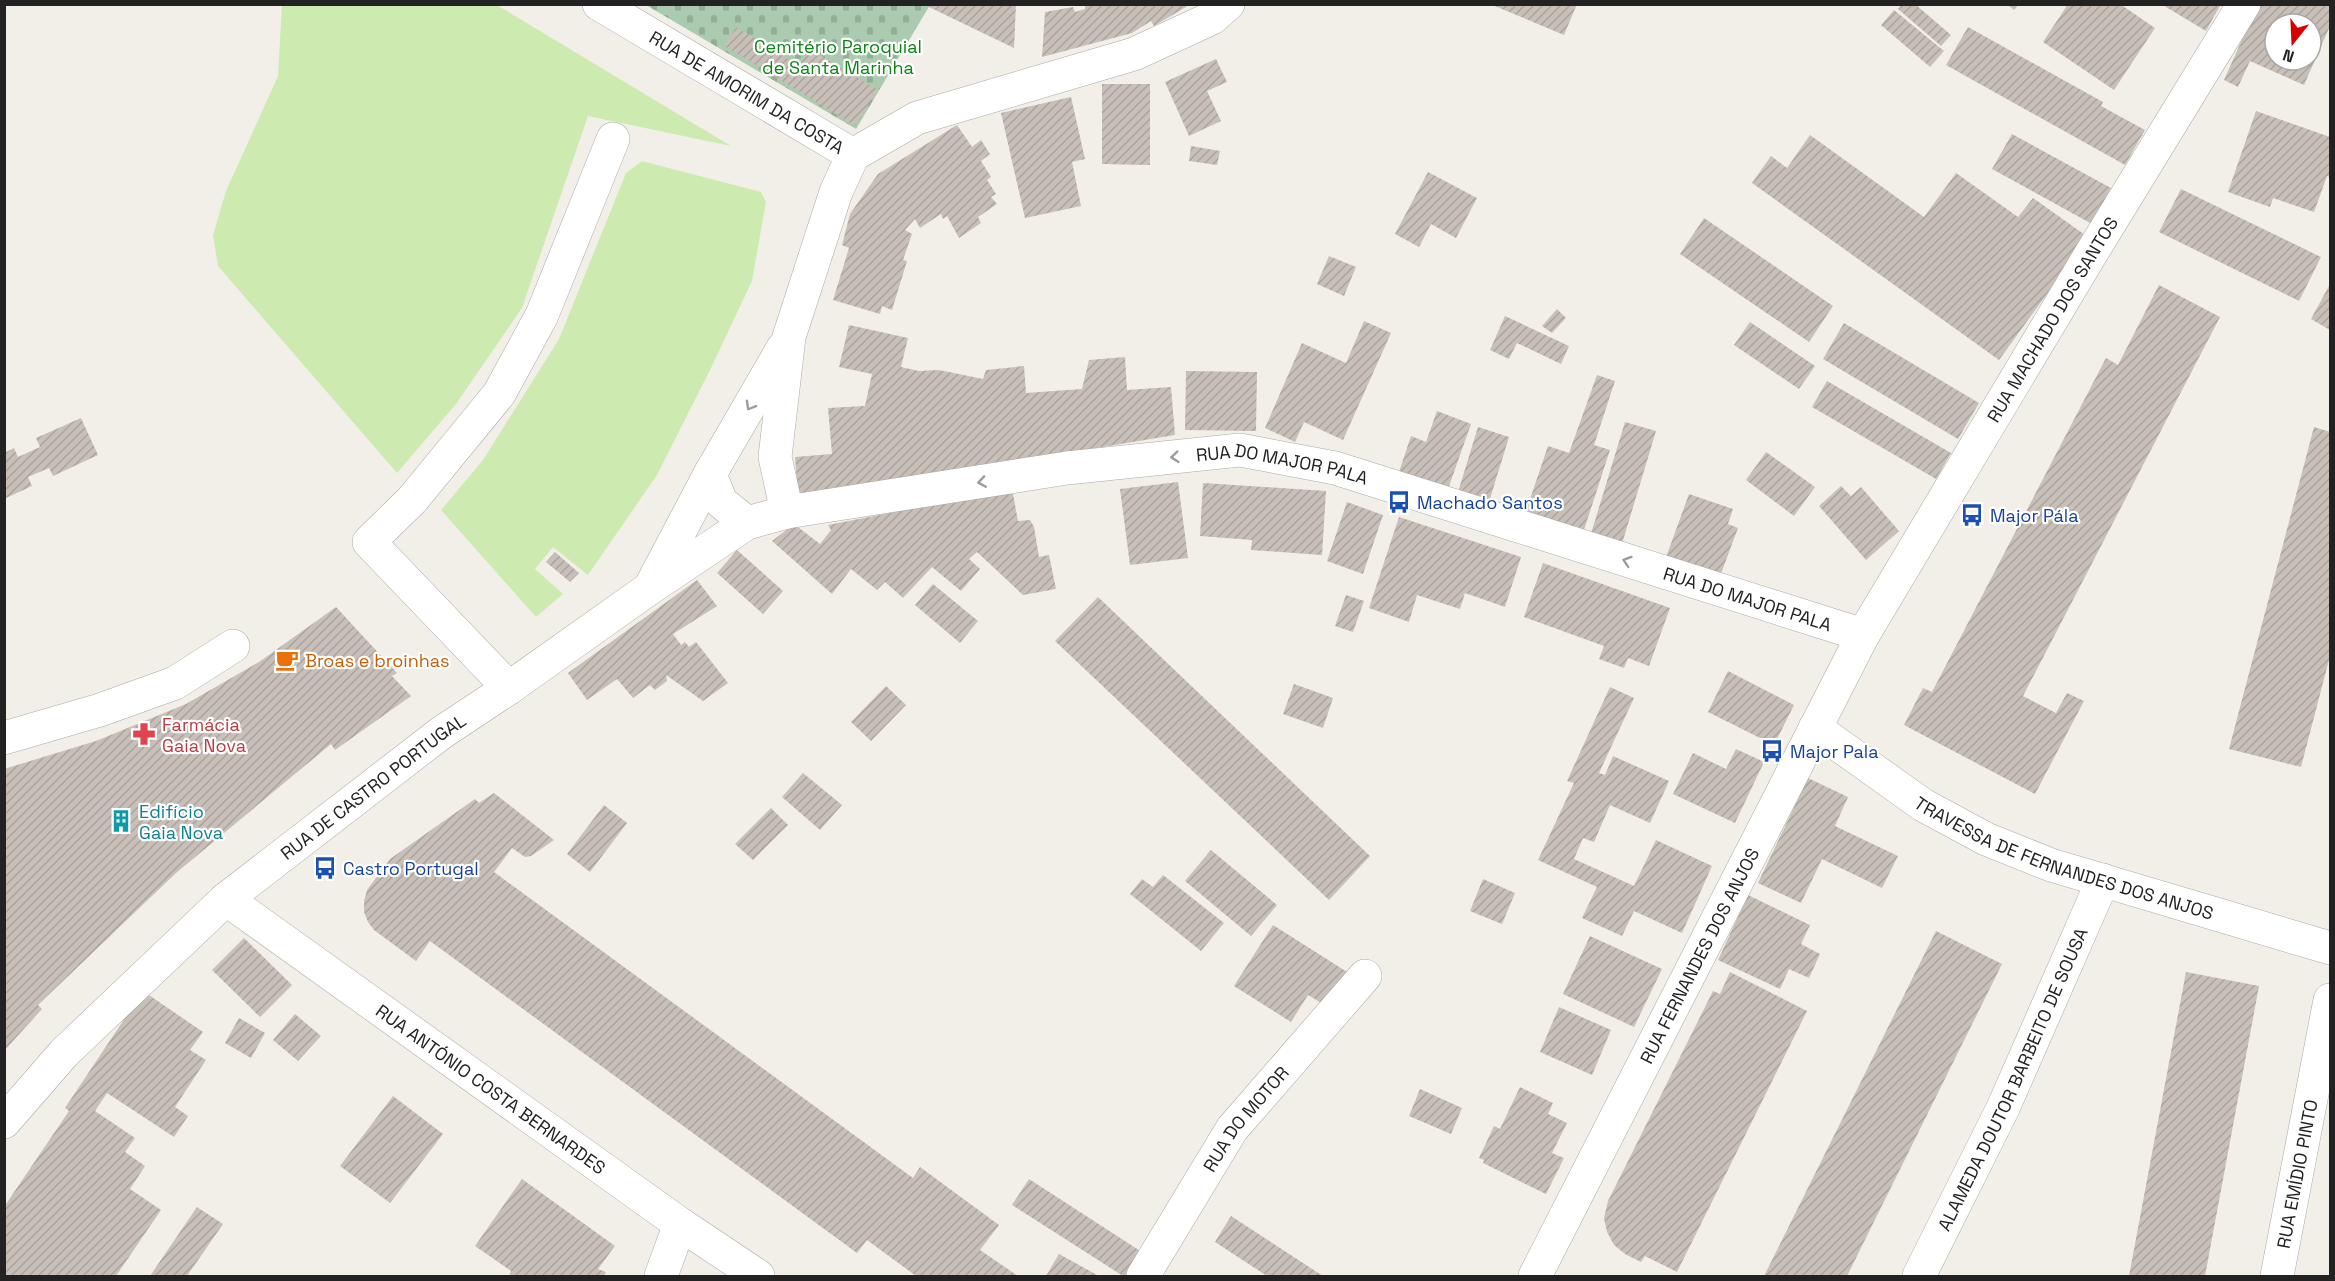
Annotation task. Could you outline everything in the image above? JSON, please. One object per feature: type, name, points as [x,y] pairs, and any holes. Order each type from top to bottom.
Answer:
[{"type":"street","name":"RUA DE AMORIM DA COSTA","points":[[599,4],[852,154],[836,192],[789,337],[775,457],[787,512]]},
{"type":"street","points":[[852,154],[917,118],[1134,54],[1212,18],[1228,4]]},
{"type":"street","name":"RUA MACHADO DOS SANTOS","points":[[1863,635],[2089,257],[2244,4]]},
{"type":"street","points":[[509,688],[369,542],[412,500],[499,394],[542,315],[613,139]]},
{"type":"street","name":"RUA DE AMORIM DA COSTA","points":[[650,588],[710,474],[789,337]]},
{"type":"street","name":"RUA DO MAJOR PALA","points":[[787,512],[1067,468],[1240,450],[1335,468],[1863,635]]},
{"type":"street","points":[[710,474],[721,502],[747,523]]},
{"type":"street","name":"RUA DE CASTRO PORTUGAL","points":[[4,1122],[64,1053],[226,899],[441,733],[650,588],[747,523],[787,512]]},
{"type":"street","name":"RUA FERNANDES DOS ANJOS","points":[[1543,1274],[1863,635]]},
{"type":"street","points":[[4,738],[100,710],[175,683],[233,646]]},
{"type":"street","name":"TRAVESSA DE FERNANDES DOS ANJOS","points":[[1815,728],[1923,805],[1986,838],[2051,865],[2331,948]]},
{"type":"street","name":"ALAMEDA DOUTOR BARBEITO DE SOUSA","points":[[1920,1276],[2003,1108],[2103,880]]},
{"type":"street","name":"RUA ANTÓNIO COSTA BERNARDES","points":[[226,899],[680,1224],[758,1276]]},
{"type":"street","name":"RUA DO MOTOR","points":[[1143,1276],[1232,1129],[1365,976]]},
{"type":"street","name":"RUA EMÍDIO PINTO","points":[[2277,1276],[2331,1000]]},
{"type":"street","points":[[661,1276],[680,1224]]},
{"type":"green space","points":[[282,5],[497,5],[731,146],[588,116],[522,308],[456,404],[397,473],[218,266],[213,235],[226,191],[278,76]]},
{"type":"green space","name":"Cemitério Paroquial de Santa Marinha","points":[[646,5],[930,5],[856,129]]},
{"type":"green space","points":[[642,161],[761,192],[766,202],[752,281],[657,475],[588,575],[553,547],[535,569],[563,594],[536,617],[441,510],[483,460],[559,339],[626,173]]},
{"type":"building","points":[[930,4],[1016,4],[1014,48],[929,7]]},
{"type":"building","points":[[1085,4],[1191,4],[1154,26],[1151,21],[1132,33],[1042,57],[1045,12],[1073,7],[1075,12],[1085,9]]},
{"type":"building","points":[[1490,4],[1577,4],[1564,35]]},
{"type":"building","points":[[1902,4],[1915,4],[1951,35],[1941,46],[1898,9]]},
{"type":"building","points":[[2007,4],[2019,4],[2014,10]]},
{"type":"building","points":[[2068,4],[2120,4],[2155,28],[2114,90],[2043,42]]},
{"type":"building","points":[[2161,4],[2221,4],[2206,31]]},
{"type":"building","points":[[2258,4],[2330,4],[2330,26],[2323,42],[2323,12],[2263,12],[2263,67],[2250,61],[2238,87],[2224,80]]},
{"type":"building","points":[[1894,10],[1944,51],[1930,67],[1881,25]]},
{"type":"building","points":[[736,27],[799,66],[810,49],[878,90],[855,126],[725,46]]},
{"type":"building","points":[[1968,27],[2103,102],[2101,106],[2145,130],[2125,165],[1946,65]]},
{"type":"building","points":[[1216,59],[1227,82],[1207,91],[1221,121],[1189,136],[1165,82]]},
{"type":"building","points":[[2275,72],[2310,72],[2304,85]]},
{"type":"building","points":[[1102,84],[1150,84],[1150,165],[1102,164]]},
{"type":"building","points":[[1071,97],[1085,159],[1072,162],[1081,206],[1025,218],[1001,113]]},
{"type":"building","points":[[2256,111],[2330,137],[2330,177],[2327,176],[2314,212],[2273,198],[2270,207],[2228,192]]},
{"type":"building","points":[[957,125],[972,147],[981,140],[990,154],[981,161],[991,177],[987,180],[996,194],[991,197],[997,204],[978,217],[981,223],[959,238],[947,216],[943,219],[941,214],[920,228],[915,219],[905,230],[912,234],[903,260],[907,261],[892,310],[882,306],[880,314],[833,300],[849,248],[842,245],[850,214],[878,174]]},
{"type":"building","points":[[2012,134],[2111,188],[2092,224],[1992,169]]},
{"type":"building","points":[[1810,135],[1924,217],[1956,173],[2018,217],[2033,198],[2088,237],[1999,360],[1752,183],[1771,156],[1787,168]]},
{"type":"building","points":[[1191,146],[1220,151],[1217,165],[1189,161]]},
{"type":"building","points":[[1428,172],[1477,198],[1456,238],[1431,224],[1419,247],[1395,234]]},
{"type":"building","points":[[2181,189],[2321,257],[2299,301],[2159,232]]},
{"type":"building","points":[[1704,218],[1833,306],[1809,342],[1680,254]]},
{"type":"building","points":[[1329,256],[1356,267],[1344,296],[1317,284]]},
{"type":"building","points":[[2330,284],[2330,330],[2311,319]]},
{"type":"building","points":[[2159,285],[2220,317],[2023,696],[2056,713],[2067,693],[2084,701],[2035,794],[1904,725],[1923,688],[1932,692],[2106,358],[2118,365]]},
{"type":"building","points":[[1557,309],[1566,318],[1552,333],[1542,326]]},
{"type":"building","points":[[1505,316],[1569,346],[1561,364],[1517,343],[1509,359],[1490,350]]},
{"type":"building","points":[[1364,321],[1391,333],[1343,440],[1304,422],[1295,442],[1265,428],[1302,343],[1346,363]]},
{"type":"building","points":[[1750,322],[1815,366],[1799,389],[1734,345]]},
{"type":"building","points":[[1844,323],[1979,403],[1958,439],[1823,359]]},
{"type":"building","points":[[849,325],[908,338],[901,367],[919,371],[939,370],[983,379],[986,370],[1024,366],[1026,393],[1082,389],[1089,360],[1125,357],[1127,390],[1171,387],[1175,435],[798,497],[795,457],[832,454],[828,408],[865,406],[872,374],[839,367]]},
{"type":"building","points":[[1186,371],[1257,372],[1256,431],[1185,430]]},
{"type":"building","points":[[1597,375],[1615,381],[1594,445],[1610,450],[1583,533],[1525,514],[1548,446],[1569,453]]},
{"type":"building","points":[[1827,381],[1951,453],[1936,479],[1812,407]]},
{"type":"building","points":[[1437,411],[1471,424],[1448,489],[1399,472],[1411,436],[1426,442]]},
{"type":"building","points":[[81,418],[98,455],[53,476],[49,468],[28,477],[32,486],[4,499],[4,453],[14,448],[18,457],[40,447],[36,438]]},
{"type":"building","points":[[1625,422],[1656,431],[1621,547],[1590,537]]},
{"type":"building","points":[[1478,427],[1509,437],[1489,502],[1458,492]]},
{"type":"building","points":[[2314,427],[2330,432],[2330,656],[2301,767],[2229,749]]},
{"type":"building","points":[[1766,452],[1815,487],[1794,516],[1746,480]]},
{"type":"building","points":[[1178,482],[1188,558],[1130,565],[1120,489]]},
{"type":"building","points":[[1203,483],[1326,491],[1322,555],[1251,550],[1252,540],[1200,536]]},
{"type":"building","points":[[1841,486],[1851,496],[1861,487],[1899,531],[1866,560],[1819,506]]},
{"type":"building","points":[[1012,489],[1018,521],[1030,520],[1034,527],[1039,557],[1049,555],[1056,589],[1023,595],[977,552],[969,559],[980,569],[961,591],[932,567],[903,598],[885,582],[877,590],[851,569],[832,594],[772,541],[794,524],[820,544],[831,530],[828,525]]},
{"type":"building","points":[[1689,494],[1733,509],[1728,524],[1738,528],[1719,579],[1665,560]]},
{"type":"building","points":[[1347,502],[1383,515],[1363,574],[1327,561]]},
{"type":"building","points":[[1399,517],[1521,557],[1505,607],[1465,593],[1460,609],[1417,595],[1409,622],[1369,608]]},
{"type":"building","points":[[737,550],[783,591],[763,614],[717,573]]},
{"type":"building","points":[[555,552],[579,573],[570,582],[546,562]]},
{"type":"building","points":[[1543,563],[1670,608],[1649,666],[1628,658],[1624,668],[1599,659],[1604,646],[1524,617]]},
{"type":"building","points":[[697,580],[717,606],[673,634],[681,645],[685,642],[689,647],[696,642],[728,683],[703,701],[666,675],[667,681],[655,690],[650,685],[633,698],[617,679],[587,700],[568,673]]},
{"type":"building","points":[[933,584],[978,621],[960,643],[915,605]]},
{"type":"building","points":[[1346,595],[1364,601],[1353,632],[1335,626]]},
{"type":"building","points":[[1098,597],[1370,856],[1329,900],[1055,641]]},
{"type":"building","name":"Edifício Gaia Nova","points":[[336,607],[397,673],[392,676],[411,696],[335,750],[331,744],[176,873],[38,1005],[42,1009],[4,1051],[4,769],[96,741],[186,704],[259,662]]},
{"type":"building","points":[[1728,671],[1794,705],[1774,745],[1708,712]]},
{"type":"building","points":[[1294,684],[1333,698],[1323,728],[1283,714]]},
{"type":"building","points":[[886,686],[906,705],[871,741],[851,722]]},
{"type":"building","points":[[1610,687],[1634,698],[1599,773],[1605,775],[1613,756],[1669,781],[1650,823],[1610,805],[1594,842],[1583,838],[1574,859],[1634,886],[1656,840],[1712,866],[1682,933],[1634,911],[1622,936],[1582,918],[1597,887],[1538,860],[1574,783],[1567,781]]},
{"type":"building","points":[[1736,749],[1764,762],[1735,823],[1673,794],[1693,753],[1726,769]]},
{"type":"building","points":[[803,773],[842,805],[820,830],[782,797]]},
{"type":"building","points":[[1808,778],[1848,797],[1835,826],[1898,856],[1882,888],[1822,859],[1801,903],[1758,883]]},
{"type":"building","points":[[494,793],[554,840],[531,856],[525,857],[512,848],[494,872],[913,1178],[920,1167],[999,1225],[980,1250],[1018,1276],[916,1276],[867,1240],[857,1253],[430,941],[416,961],[374,930],[364,912],[364,901],[367,890],[390,859],[475,799],[479,803]]},
{"type":"building","points":[[604,805],[627,823],[590,872],[567,854]]},
{"type":"building","points":[[771,808],[788,825],[753,860],[735,844]]},
{"type":"building","points":[[1211,850],[1277,905],[1251,936],[1185,881]]},
{"type":"building","points":[[1163,875],[1224,923],[1201,951],[1130,894],[1142,879],[1153,887]]},
{"type":"building","points":[[1483,879],[1515,893],[1502,924],[1470,911]]},
{"type":"building","points":[[1748,895],[1810,925],[1801,944],[1820,954],[1809,978],[1789,969],[1780,989],[1718,960]]},
{"type":"building","points":[[1273,925],[1355,977],[1333,1010],[1308,995],[1291,1022],[1234,986]]},
{"type":"building","points":[[1936,931],[2002,964],[1847,1276],[1764,1276]]},
{"type":"building","points":[[1590,936],[1662,969],[1634,1027],[1563,994]]},
{"type":"building","points":[[244,938],[292,985],[260,1017],[212,970]]},
{"type":"building","points":[[1730,972],[1807,1011],[1677,1272],[1645,1256],[1641,1262],[1625,1254],[1614,1245],[1607,1232],[1604,1218],[1608,1201],[1713,991],[1720,994]]},
{"type":"building","points":[[2186,972],[2259,986],[2205,1276],[2129,1276]]},
{"type":"building","points":[[143,991],[203,1032],[190,1050],[206,1060],[175,1107],[188,1116],[174,1137],[107,1093],[95,1111],[135,1138],[125,1152],[145,1166],[130,1189],[161,1210],[116,1276],[4,1276],[4,1207],[69,1111],[65,1108]]},
{"type":"building","points":[[1559,1007],[1611,1030],[1592,1075],[1540,1052]]},
{"type":"building","points":[[295,1014],[321,1036],[298,1061],[273,1040]]},
{"type":"building","points":[[239,1018],[265,1033],[251,1058],[225,1043]]},
{"type":"building","points":[[1520,1087],[1553,1103],[1548,1114],[1567,1123],[1552,1153],[1564,1158],[1546,1194],[1483,1163],[1484,1160],[1479,1158],[1494,1126],[1500,1129]]},
{"type":"building","points":[[1420,1089],[1462,1108],[1451,1134],[1409,1116]]},
{"type":"building","points":[[393,1096],[443,1134],[390,1203],[340,1166]]},
{"type":"building","points":[[522,1179],[615,1246],[598,1269],[606,1272],[604,1276],[509,1276],[511,1271],[475,1246]]},
{"type":"building","points":[[1029,1179],[1148,1256],[1135,1276],[1123,1276],[1012,1205]]},
{"type":"building","points":[[197,1207],[223,1224],[187,1276],[150,1276]]},
{"type":"building","points":[[1231,1216],[1323,1276],[1267,1276],[1215,1242]]},
{"type":"building","points":[[1059,1254],[1099,1276],[1046,1276]]},
{"type":"place","name":"Machado Santos","points":[[1399,502]]},
{"type":"place","name":"Major Pála","points":[[1972,515]]},
{"type":"place","name":"Broas e broinhas","points":[[287,660]]},
{"type":"place","name":"Farmácia Gaia Nova","points":[[144,734]]},
{"type":"place","name":"Major Pala","points":[[1772,751]]},
{"type":"place","name":"Edifício Gaia Nova","points":[[121,821]]},
{"type":"place","name":"Castro Portugal","points":[[325,868]]}]
